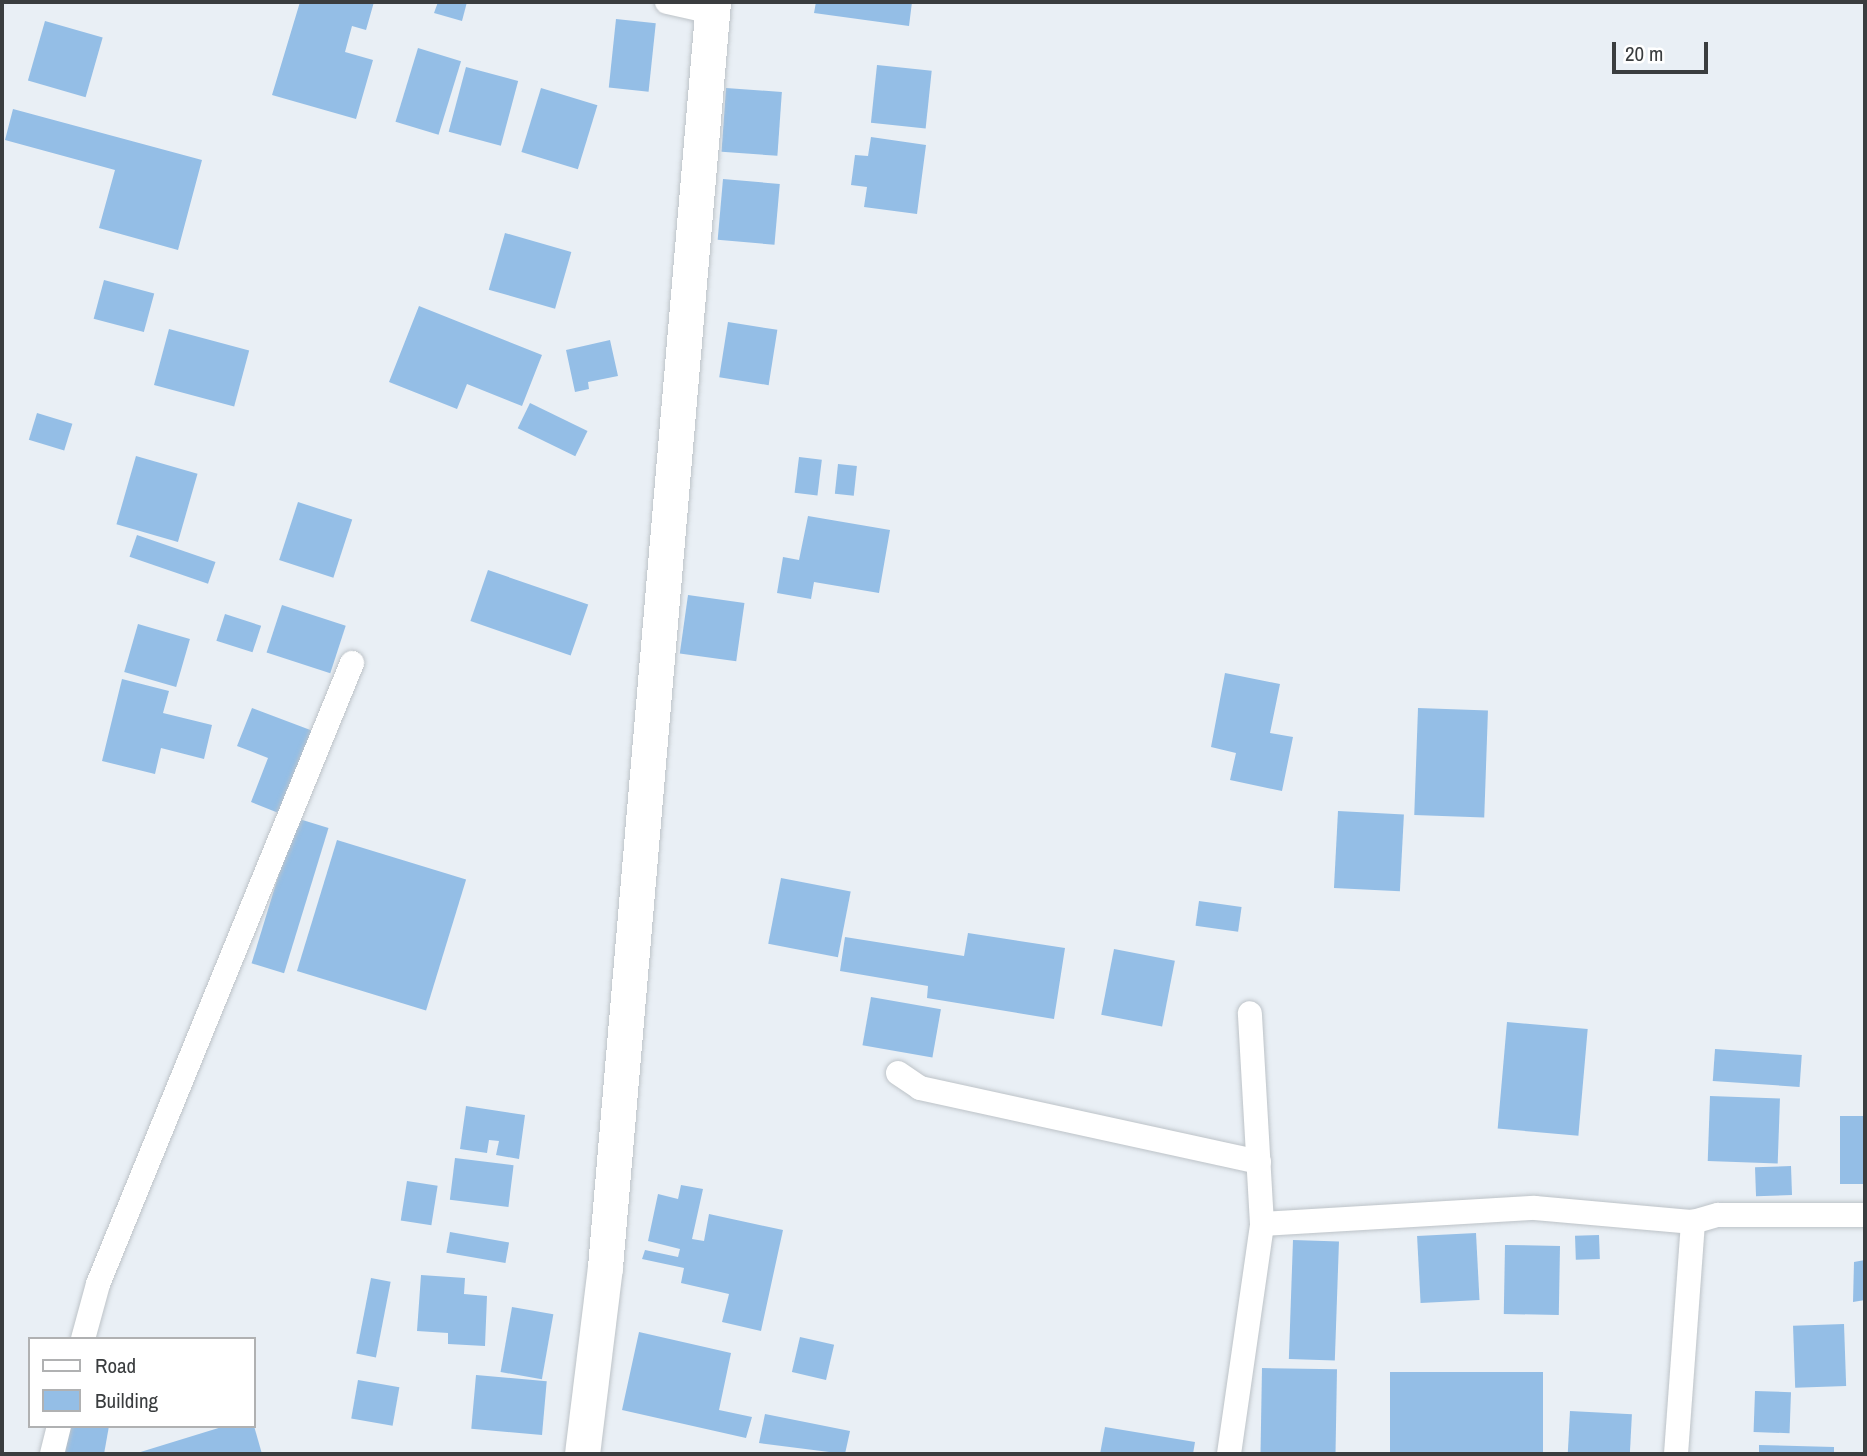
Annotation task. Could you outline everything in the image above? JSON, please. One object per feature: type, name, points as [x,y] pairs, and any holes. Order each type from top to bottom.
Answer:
[{"type":"street","points":[[582,1454],[605,1267],[713,7],[667,2]]},
{"type":"street","points":[[84,1337],[98,1284],[352,663]]},
{"type":"street","points":[[1228,1454],[1262,1224],[1250,1013]]},
{"type":"street","points":[[898,1073],[920,1088],[1259,1162]]},
{"type":"street","points":[[1262,1224],[1535,1208],[1693,1222],[1718,1215],[1865,1215]]},
{"type":"street","points":[[1676,1454],[1693,1222]]},
{"type":"street","points":[[52,1454],[59,1428]]},
{"type":"building","points":[[300,2],[374,2],[366,30],[352,26],[345,52],[373,60],[356,119],[272,95]]},
{"type":"building","points":[[438,2],[467,2],[462,21],[434,13]]},
{"type":"building","points":[[816,2],[912,2],[909,26],[814,13]]},
{"type":"building","points":[[616,19],[656,23],[649,92],[609,88]]},
{"type":"building","points":[[45,21],[103,38],[86,97],[28,81]]},
{"type":"building","points":[[418,48],[461,61],[439,135],[395,122]]},
{"type":"building","points":[[877,65],[932,71],[926,128],[871,123]]},
{"type":"building","points":[[466,67],[518,81],[501,146],[449,132]]},
{"type":"building","points":[[541,88],[597,105],[578,169],[521,152]]},
{"type":"building","points":[[726,88],[782,92],[777,156],[722,152]]},
{"type":"building","points":[[13,109],[202,160],[178,250],[99,228],[115,170],[5,140]]},
{"type":"building","points":[[871,137],[926,145],[917,214],[864,207],[867,187],[851,185],[855,155],[868,156]]},
{"type":"building","points":[[723,179],[780,184],[774,245],[718,240]]},
{"type":"building","points":[[505,233],[571,252],[555,309],[489,290]]},
{"type":"building","points":[[104,280],[154,293],[144,332],[94,319]]},
{"type":"building","points":[[419,306],[542,355],[522,406],[467,384],[457,409],[389,382]]},
{"type":"building","points":[[728,322],[777,330],[769,385],[719,377]]},
{"type":"building","points":[[169,329],[249,350],[234,407],[154,385]]},
{"type":"building","points":[[610,340],[618,376],[588,382],[589,389],[575,392],[566,350]]},
{"type":"building","points":[[530,403],[588,431],[575,456],[518,428]]},
{"type":"building","points":[[37,413],[72,424],[64,451],[29,440]]},
{"type":"building","points":[[136,456],[198,474],[178,542],[116,524]]},
{"type":"building","points":[[799,457],[822,460],[817,496],[795,493]]},
{"type":"building","points":[[838,464],[857,466],[854,496],[835,494]]},
{"type":"building","points":[[298,502],[352,520],[333,578],[279,560]]},
{"type":"building","points":[[808,516],[890,530],[879,593],[814,582],[811,599],[777,593],[783,557],[799,560]]},
{"type":"building","points":[[137,535],[215,562],[208,584],[130,557]]},
{"type":"building","points":[[488,570],[588,605],[571,656],[470,621]]},
{"type":"building","points":[[688,595],[744,603],[736,661],[680,653]]},
{"type":"building","points":[[282,605],[346,626],[330,673],[267,653]]},
{"type":"building","points":[[225,614],[261,626],[252,652],[216,641]]},
{"type":"building","points":[[138,624],[190,639],[176,687],[124,672]]},
{"type":"building","points":[[1225,673],[1280,684],[1270,733],[1293,737],[1282,791],[1230,780],[1236,753],[1211,747]]},
{"type":"building","points":[[122,679],[169,691],[163,713],[212,725],[204,759],[161,748],[155,774],[102,761]]},
{"type":"building","points":[[252,708],[313,731],[281,814],[251,802],[268,758],[237,746]]},
{"type":"building","points":[[1418,708],[1488,710],[1484,817],[1414,815]]},
{"type":"building","points":[[1338,811],[1404,814],[1400,891],[1334,888]]},
{"type":"building","points":[[296,818],[329,828],[284,973],[252,963]]},
{"type":"building","points":[[337,840],[466,879],[426,1010],[297,971]]},
{"type":"building","points":[[781,878],[851,892],[838,957],[768,944]]},
{"type":"building","points":[[1199,901],[1242,907],[1238,932],[1196,926]]},
{"type":"building","points":[[968,933],[1065,948],[1054,1019],[927,998],[928,986],[840,971],[845,937],[964,956]]},
{"type":"building","points":[[1114,949],[1175,961],[1162,1027],[1101,1015]]},
{"type":"building","points":[[871,997],[941,1009],[932,1058],[862,1045]]},
{"type":"building","points":[[1507,1022],[1588,1029],[1578,1136],[1498,1129]]},
{"type":"building","points":[[1715,1049],[1802,1055],[1800,1087],[1713,1081]]},
{"type":"building","points":[[1710,1096],[1780,1098],[1778,1163],[1708,1161]]},
{"type":"building","points":[[466,1106],[525,1115],[519,1159],[496,1155],[499,1141],[489,1140],[487,1153],[460,1149]]},
{"type":"building","points":[[1840,1116],[1865,1116],[1865,1184],[1840,1184]]},
{"type":"building","points":[[455,1158],[514,1165],[508,1207],[450,1200]]},
{"type":"building","points":[[1791,1166],[1792,1195],[1756,1196],[1755,1167]]},
{"type":"building","points":[[407,1181],[438,1186],[431,1225],[401,1221]]},
{"type":"building","points":[[681,1185],[703,1189],[692,1239],[704,1241],[709,1214],[783,1230],[761,1331],[722,1322],[729,1294],[681,1283],[684,1268],[642,1259],[645,1250],[678,1257],[680,1249],[648,1241],[658,1194],[678,1199]]},
{"type":"building","points":[[450,1232],[509,1242],[505,1263],[446,1253]]},
{"type":"building","points":[[1476,1233],[1480,1300],[1421,1303],[1417,1236]]},
{"type":"building","points":[[1599,1235],[1600,1259],[1576,1260],[1575,1236]]},
{"type":"building","points":[[1293,1240],[1339,1242],[1335,1361],[1289,1359]]},
{"type":"building","points":[[1505,1245],[1560,1246],[1559,1315],[1504,1314]]},
{"type":"building","points":[[1865,1260],[1865,1300],[1853,1302],[1854,1262]]},
{"type":"building","points":[[421,1275],[465,1278],[464,1294],[487,1296],[485,1346],[448,1344],[448,1333],[417,1331]]},
{"type":"building","points":[[371,1278],[391,1282],[376,1357],[356,1354]]},
{"type":"building","points":[[512,1307],[553,1314],[542,1379],[501,1372]]},
{"type":"building","points":[[1844,1324],[1846,1386],[1795,1388],[1793,1326]]},
{"type":"building","points":[[639,1332],[731,1353],[719,1410],[752,1417],[746,1438],[622,1410]]},
{"type":"building","points":[[800,1337],[834,1345],[826,1380],[792,1372]]},
{"type":"building","points":[[1262,1368],[1337,1369],[1336,1454],[1260,1454]]},
{"type":"building","points":[[1390,1372],[1543,1372],[1543,1454],[1390,1454]]},
{"type":"building","points":[[476,1375],[547,1381],[542,1435],[471,1429]]},
{"type":"building","points":[[358,1380],[399,1387],[393,1426],[351,1418]]},
{"type":"building","points":[[1755,1391],[1791,1392],[1790,1433],[1754,1432]]},
{"type":"building","points":[[1570,1411],[1632,1414],[1630,1454],[1568,1454]]},
{"type":"building","points":[[765,1414],[850,1431],[845,1454],[759,1443]]},
{"type":"building","points":[[1105,1427],[1195,1442],[1193,1454],[1100,1454]]},
{"type":"building","points":[[70,1428],[109,1428],[104,1454],[65,1454]]},
{"type":"building","points":[[218,1428],[255,1428],[262,1454],[134,1454]]},
{"type":"building","points":[[1759,1445],[1834,1447],[1834,1454],[1759,1454]]}]
